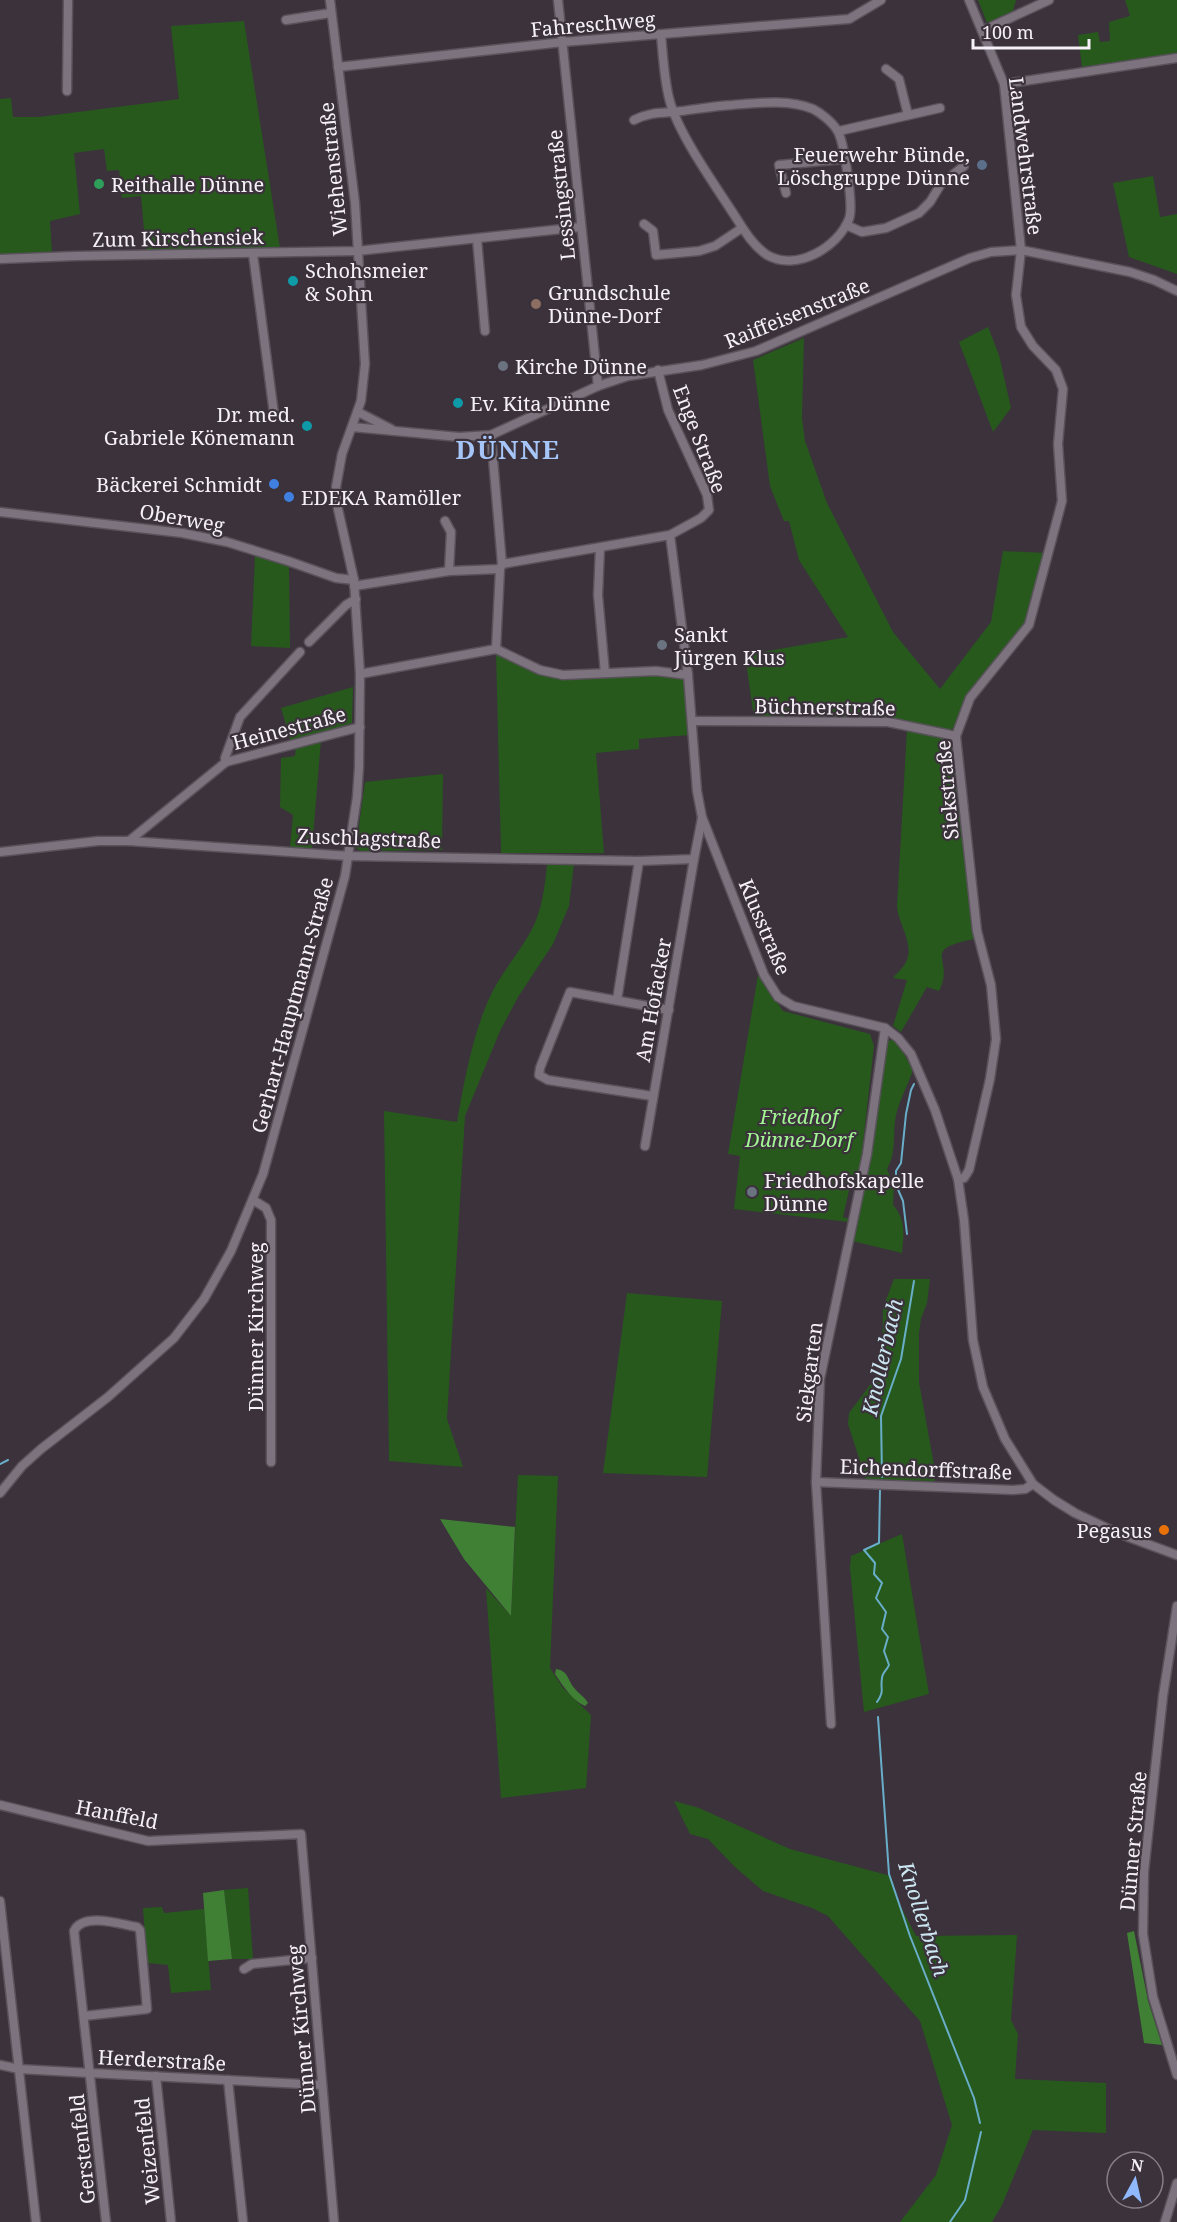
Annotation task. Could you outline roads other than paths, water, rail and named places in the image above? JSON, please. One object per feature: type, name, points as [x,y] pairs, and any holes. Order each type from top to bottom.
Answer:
[{"type":"street","points":[[67,91],[68,0]]},
{"type":"street","name":"Wiehenstraße","points":[[330,0],[355,203],[365,364],[358,412],[352,428]]},
{"type":"street","name":"Lessingstraße","points":[[558,0],[598,386]]},
{"type":"street","name":"Fahreschweg","points":[[338,67],[563,42],[849,19],[881,0]]},
{"type":"street","name":"Landwehrstraße","points":[[969,0],[1004,84],[1021,250]]},
{"type":"street","points":[[982,31],[1048,0]]},
{"type":"street","points":[[286,20],[332,13]]},
{"type":"street","points":[[633,120],[646,114],[674,112],[758,103],[785,104],[815,110],[838,131],[852,204],[846,225],[829,245],[813,255],[798,259],[779,259],[768,255],[755,245],[712,181],[680,126],[674,112],[669,98],[661,35]]},
{"type":"street","points":[[1004,84],[1177,58]]},
{"type":"street","points":[[886,69],[899,79],[908,116]]},
{"type":"street","points":[[838,131],[940,108]]},
{"type":"street","points":[[786,193],[779,165],[844,159]]},
{"type":"street","points":[[846,225],[862,232],[886,228],[919,213],[930,202],[941,184],[964,166]]},
{"type":"street","points":[[644,224],[652,231],[656,255],[699,251],[716,246],[742,228]]},
{"type":"street","name":"Zum Kirschensiek","points":[[0,259],[357,251],[581,227]]},
{"type":"street","points":[[477,239],[485,331]]},
{"type":"street","name":"Raiffeisenstraße","points":[[352,428],[459,437],[490,435],[598,386],[627,376],[702,365],[756,351],[970,258],[991,252],[1021,250],[1130,272],[1177,291]]},
{"type":"street","name":"Siekstraße","points":[[958,1179],[964,1178],[969,1170],[990,1079],[996,1039],[991,985],[977,931],[956,736],[970,698],[1029,626],[1062,501],[1058,444],[1064,389],[1056,370],[1033,346],[1021,327],[1016,295],[1021,250]]},
{"type":"street","points":[[253,254],[274,414]]},
{"type":"street","name":"Enge Straße","points":[[658,370],[668,410],[707,495],[709,510],[701,518],[670,535]]},
{"type":"street","name":"Raiffeisenstraße","points":[[358,412],[394,430]]},
{"type":"street","name":"Gerhart-Hauptmann-Straße","points":[[0,1493],[34,1454],[108,1397],[174,1338],[209,1290],[231,1251],[263,1174],[333,923],[349,856],[357,797],[360,674],[356,599],[338,509],[336,487],[342,454],[352,428]]},
{"type":"street","points":[[490,435],[501,566],[496,649]]},
{"type":"street","name":"Oberweg","points":[[0,512],[182,532],[247,548],[354,583]]},
{"type":"street","points":[[445,521],[451,532],[449,571]]},
{"type":"street","points":[[354,583],[501,566],[670,535]]},
{"type":"street","name":"Klusstraße","points":[[670,535],[688,675],[697,791],[702,817],[764,975],[778,997],[793,1005],[885,1028],[898,1038],[911,1054],[935,1110],[958,1179],[964,1220],[973,1340],[978,1367],[988,1401],[1005,1439],[1033,1484],[1075,1513],[1115,1532],[1177,1555]]},
{"type":"street","points":[[600,548],[598,595],[605,673]]},
{"type":"street","points":[[309,642],[346,605],[356,599]]},
{"type":"street","points":[[360,674],[496,649],[540,670],[563,675],[656,671],[688,675]]},
{"type":"street","name":"Heinestraße","points":[[226,762],[225,758],[240,717],[300,652]]},
{"type":"street","name":"Büchnerstraße","points":[[692,721],[888,722],[956,736]]},
{"type":"street","name":"Heinestraße","points":[[129,841],[226,762],[360,727]]},
{"type":"street","points":[[694,859],[702,817]]},
{"type":"street","name":"Zuschlagstraße","points":[[0,852],[98,841],[129,841],[349,856],[639,861],[694,859]]},
{"type":"street","name":"Am Hofacker","points":[[645,1146],[694,859]]},
{"type":"street","points":[[617,1000],[639,861]]},
{"type":"street","points":[[652,1096],[548,1080],[539,1076],[570,992],[669,1010]]},
{"type":"street","name":"Siekgarten","points":[[831,1724],[816,1482],[820,1379],[867,1154],[885,1028]]},
{"type":"street","name":"Dünner Kirchweg","points":[[253,1200],[266,1208],[272,1220],[271,1462]]},
{"type":"street","name":"Eichendorffstraße","points":[[816,1482],[1013,1490],[1025,1489],[1033,1484]]},
{"type":"street","name":"Dünner Straße","points":[[1177,1606],[1161,1708],[1144,1872],[1143,1934],[1153,1997],[1177,2075]]},
{"type":"street","name":"Hanffeld","points":[[0,1805],[148,1841],[301,1834]]},
{"type":"street","name":"Dünner Kirchweg","points":[[301,1834],[334,2222]]},
{"type":"street","points":[[0,1901],[2,1937],[36,2222]]},
{"type":"street","name":"Gerstenfeld","points":[[84,2016],[147,2009],[140,1930],[137,1927],[88,1920],[76,1926],[74,1931],[106,2222]]},
{"type":"street","points":[[244,1969],[252,1964],[312,1958]]},
{"type":"street","name":"Herderstraße","points":[[0,2065],[19,2069],[322,2085]]},
{"type":"street","name":"Weizenfeld","points":[[156,2076],[171,2222]]},
{"type":"street","points":[[228,2080],[243,2222]]},
{"type":"street","points":[[1165,2222],[1177,2183]]},
{"type":"waterway","name":"Knollerbach","points":[[907,1234],[903,1201],[896,1185],[896,1171],[901,1163],[906,1114],[914,1084]]},
{"type":"waterway","name":"Knollerbach","points":[[882,1477],[881,1416],[901,1359],[914,1281]]},
{"type":"waterway","points":[[0,1464],[8,1460]]},
{"type":"waterway","name":"Knollerbach","points":[[877,1702],[882,1692],[882,1676],[889,1665],[884,1651],[888,1637],[882,1629],[886,1612],[876,1598],[882,1583],[874,1574],[875,1563],[864,1550],[879,1543],[880,1490]]},
{"type":"waterway","name":"Knollerbach","points":[[878,1717],[889,1874],[910,1936],[974,2098],[980,2123]]},
{"type":"waterway","name":"Knollerbach","points":[[950,2222],[965,2200],[981,2132]]},
{"type":"place","name":"Feuerwehr Bünde, Löschgruppe Dünne","points":[[982,165]]},
{"type":"place","name":"Reithalle Dünne","points":[[99,184]]},
{"type":"place","name":"Schohsmeier & Sohn","points":[[293,281]]},
{"type":"place","name":"Grundschule Dünne-Dorf","points":[[536,304]]},
{"type":"place","name":"Kirche Dünne","points":[[503,366]]},
{"type":"place","name":"Ev. Kita Dünne","points":[[458,403]]},
{"type":"place","name":"Dr. med. Gabriele Könemann","points":[[307,426]]},
{"type":"place","name":"Bäckerei Schmidt","points":[[274,484]]},
{"type":"place","name":"EDEKA Ramöller","points":[[289,497]]},
{"type":"place","name":"Sankt Jürgen Klus","points":[[662,645]]},
{"type":"place","name":"Friedhofskapelle Dünne","points":[[752,1192]]},
{"type":"place","name":"Pegasus","points":[[1164,1530]]},
{"type":"district","name":"DÜNNE","points":[[508,449]]},
{"type":"park label","name":"Friedhof Dünne-Dorf","points":[[799,1128]]}]
